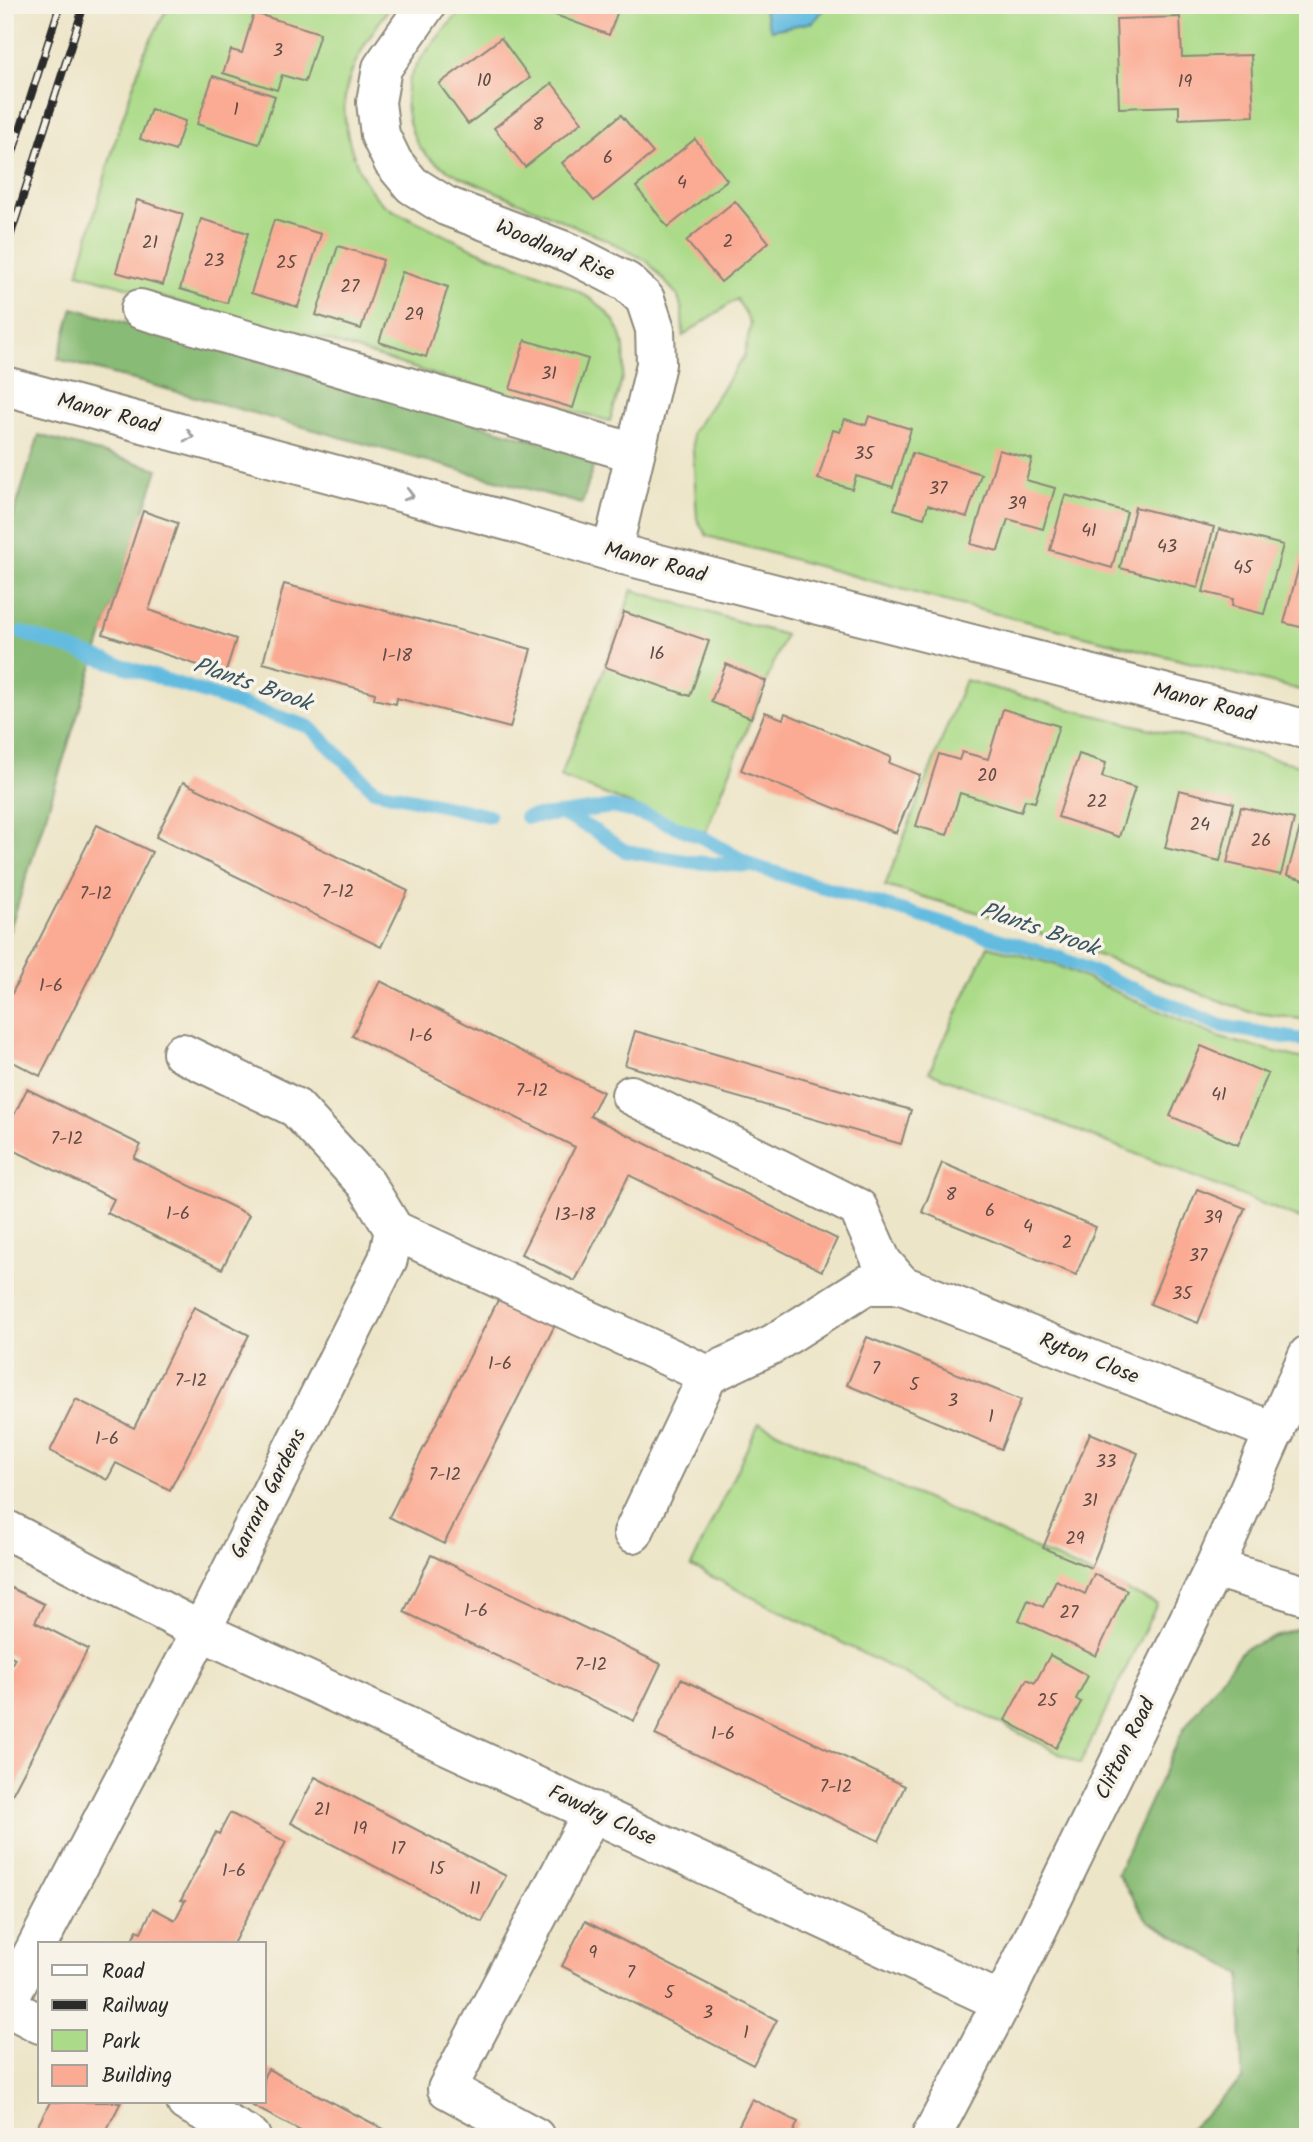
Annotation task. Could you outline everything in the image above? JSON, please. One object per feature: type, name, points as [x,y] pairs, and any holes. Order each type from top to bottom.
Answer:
[{"type":"street","name":"Woodland Rise","points":[[426,5],[382,68],[376,102],[380,135],[393,163],[412,185],[446,206],[570,253],[626,282],[645,299],[654,329],[656,364],[612,552]]},
{"type":"street","points":[[140,309],[635,453]]},
{"type":"street","name":"Manor Road","points":[[5,386],[515,523],[612,552],[1308,730]]},
{"type":"street","points":[[182,1053],[296,1108],[366,1184],[394,1230],[708,1375]]},
{"type":"street","points":[[631,1095],[858,1208],[882,1262],[902,1285]]},
{"type":"street","name":"Garrard Gardens","points":[[38,1942],[201,1630],[388,1259],[394,1230]]},
{"type":"street","points":[[634,1533],[708,1375],[773,1344],[866,1285],[902,1285]]},
{"type":"street","name":"Ryton Close","points":[[902,1285],[1275,1432]]},
{"type":"street","name":"Clifton Road","points":[[931,2137],[1002,2002],[1214,1567],[1308,1355]]},
{"type":"street","name":"Fawdry Close","points":[[5,1529],[201,1630],[1002,2002]]},
{"type":"street","points":[[1214,1567],[1308,1596]]},
{"type":"street","points":[[535,2137],[447,2089],[593,1811]]},
{"type":"street","name":"Garrard Gardens","points":[[5,2006],[38,1943]]},
{"type":"street","points":[[5,2006],[38,2023]]},
{"type":"street","points":[[190,2104],[251,2137]]},
{"type":"green space","points":[[169,5],[391,5],[358,57],[346,91],[345,119],[348,135],[364,180],[381,202],[394,211],[481,252],[562,283],[600,306],[614,321],[624,348],[622,380],[610,421],[445,378],[304,333],[240,320],[78,273],[116,138],[144,53]]},
{"type":"green space","points":[[466,5],[1308,5],[1308,692],[945,601],[707,536],[697,519],[692,433],[744,356],[751,324],[737,299],[683,336],[682,310],[678,296],[647,261],[607,240],[459,176],[441,166],[421,149],[409,122],[406,103],[408,84],[424,54]]},
{"type":"green space","points":[[73,308],[596,458],[582,504],[58,359]]},
{"type":"green space","points":[[39,435],[158,469],[5,945],[5,541]]},
{"type":"green space","points":[[632,590],[785,635],[705,833],[560,777],[605,667]]},
{"type":"green space","points":[[965,680],[1069,709],[1308,767],[1308,1020],[1250,1012],[1001,919],[885,886]]},
{"type":"green space","points":[[988,946],[1056,965],[1220,1038],[1308,1060],[1308,1222],[929,1072]]},
{"type":"green space","points":[[759,1423],[1157,1604],[1080,1764],[691,1566]]},
{"type":"green space","points":[[1298,1628],[1308,1631],[1308,2137],[1181,2137],[1242,2080],[1241,1974],[1148,1921],[1117,1874],[1184,1728],[1243,1649]]},
{"type":"water","points":[[762,5],[827,6],[813,22],[771,30]]},
{"type":"building","points":[[549,5],[620,5],[609,35],[547,12]]},
{"type":"building","points":[[254,13],[320,33],[305,82],[282,75],[277,90],[223,73],[231,50],[242,53]]},
{"type":"building","points":[[1180,17],[1182,57],[1251,55],[1254,116],[1179,119],[1179,106],[1119,108],[1116,19]]},
{"type":"building","points":[[501,38],[530,78],[468,124],[439,84]]},
{"type":"building","points":[[213,76],[275,96],[259,144],[197,124]]},
{"type":"building","points":[[552,83],[582,122],[525,167],[494,128]]},
{"type":"building","points":[[151,109],[185,121],[175,151],[140,139]]},
{"type":"building","points":[[621,115],[653,153],[594,201],[562,163]]},
{"type":"building","points":[[695,139],[727,180],[668,227],[636,187]]},
{"type":"building","points":[[137,200],[183,214],[163,285],[116,272]]},
{"type":"building","points":[[735,201],[769,242],[721,282],[686,241]]},
{"type":"building","points":[[201,219],[248,233],[227,303],[180,289]]},
{"type":"building","points":[[274,220],[321,234],[298,307],[251,293]]},
{"type":"building","points":[[338,246],[383,260],[361,329],[316,315]]},
{"type":"building","points":[[402,272],[448,287],[426,357],[379,342]]},
{"type":"building","points":[[525,340],[588,359],[573,408],[510,389]]},
{"type":"building","points":[[869,416],[911,429],[893,487],[856,476],[852,489],[818,479],[833,430],[840,432],[845,419],[866,425]]},
{"type":"building","points":[[999,450],[1032,459],[1026,480],[1055,488],[1043,529],[1008,519],[998,551],[971,544]]},
{"type":"building","points":[[912,453],[981,474],[967,517],[928,505],[924,518],[894,509]]},
{"type":"building","points":[[1065,495],[1127,512],[1112,568],[1050,550]]},
{"type":"building","points":[[1135,507],[1214,527],[1198,588],[1120,568]]},
{"type":"building","points":[[143,511],[178,523],[149,610],[236,639],[225,674],[103,634]]},
{"type":"building","points":[[1219,529],[1283,545],[1264,614],[1232,606],[1233,599],[1203,592]]},
{"type":"building","points":[[1302,554],[1308,556],[1308,629],[1284,623]]},
{"type":"building","points":[[284,584],[531,649],[510,728],[397,698],[396,704],[374,699],[375,693],[263,663]]},
{"type":"building","points":[[624,612],[709,641],[690,696],[605,667]]},
{"type":"building","points":[[726,664],[766,681],[751,718],[711,702]]},
{"type":"building","points":[[1003,709],[1059,726],[1035,802],[1025,800],[1021,812],[960,793],[947,835],[916,826],[939,754],[959,760],[962,752],[988,759]]},
{"type":"building","points":[[765,712],[783,719],[785,713],[891,757],[889,763],[920,775],[896,833],[741,770]]},
{"type":"building","points":[[1079,754],[1106,763],[1102,777],[1135,788],[1119,837],[1058,817]]},
{"type":"building","points":[[183,782],[408,891],[381,947],[156,837]]},
{"type":"building","points":[[1179,790],[1234,803],[1220,861],[1165,848]]},
{"type":"building","points":[[1241,807],[1294,819],[1281,875],[1227,863]]},
{"type":"building","points":[[1301,824],[1308,826],[1308,881],[1287,875]]},
{"type":"building","points":[[97,825],[152,852],[40,1076],[5,1058],[5,1007]]},
{"type":"building","points":[[380,981],[603,1092],[590,1116],[837,1239],[822,1271],[629,1175],[575,1281],[521,1254],[575,1147],[352,1036]]},
{"type":"building","points":[[635,1031],[911,1110],[901,1144],[625,1065]]},
{"type":"building","points":[[1201,1046],[1268,1074],[1238,1145],[1170,1116]]},
{"type":"building","points":[[27,1089],[141,1145],[134,1158],[249,1215],[222,1269],[107,1213],[114,1199],[5,1146],[5,1133]]},
{"type":"building","points":[[942,1163],[1096,1227],[1076,1275],[922,1212]]},
{"type":"building","points":[[1197,1189],[1245,1208],[1198,1323],[1150,1304]]},
{"type":"building","points":[[500,1296],[556,1323],[444,1544],[389,1517]]},
{"type":"building","points":[[194,1307],[249,1335],[170,1490],[116,1463],[107,1480],[50,1451],[76,1399],[134,1428]]},
{"type":"building","points":[[867,1337],[1021,1400],[1001,1449],[847,1385]]},
{"type":"building","points":[[1090,1433],[1138,1453],[1091,1568],[1043,1548]]},
{"type":"building","points":[[431,1555],[661,1664],[634,1721],[404,1612]]},
{"type":"building","points":[[1094,1574],[1127,1590],[1096,1656],[1019,1620],[1028,1600],[1043,1607],[1056,1580],[1085,1594]]},
{"type":"building","points":[[5,1585],[44,1604],[35,1622],[88,1649],[5,1808],[5,1677],[15,1658],[5,1653]]},
{"type":"building","points":[[1050,1655],[1088,1676],[1076,1699],[1081,1702],[1056,1748],[1005,1720],[1027,1679],[1035,1683]]},
{"type":"building","points":[[681,1679],[905,1786],[879,1841],[655,1735]]},
{"type":"building","points":[[315,1777],[506,1876],[482,1922],[291,1823]]},
{"type":"building","points":[[230,1813],[286,1842],[234,1942],[131,1942],[137,1930],[141,1932],[153,1908],[175,1920],[185,1901],[181,1900],[216,1832],[219,1834]]},
{"type":"building","points":[[585,1921],[777,2020],[753,2065],[562,1966]]},
{"type":"building","points":[[268,2069],[399,2137],[312,2137],[249,2104],[266,2104]]},
{"type":"building","points":[[752,2099],[798,2122],[791,2137],[733,2137]]},
{"type":"building","points":[[49,2104],[120,2104],[103,2137],[32,2137]]},
{"type":"waterway","name":"Plants Brook","points":[[22,633],[310,727],[374,790],[489,816]]},
{"type":"waterway","name":"Plants Brook","points":[[561,814],[612,807],[652,817],[706,839],[753,866],[1058,957],[1221,1026],[1308,1041]]},
{"type":"waterway","name":"Plants Brook","points":[[526,817],[561,814],[592,829],[625,851],[691,862],[748,866]]},
{"type":"railway","points":[[5,177],[60,5]]},
{"type":"railway","points":[[5,253],[84,5]]}]
